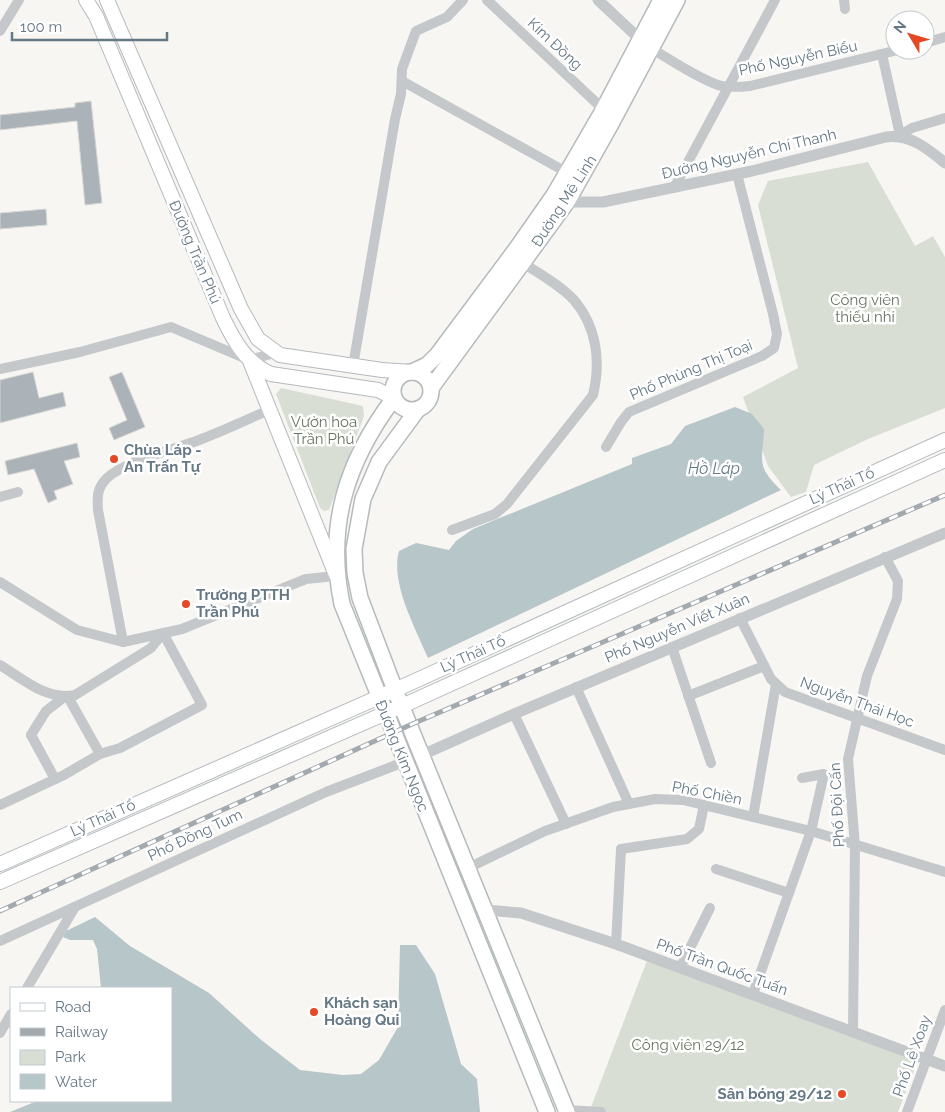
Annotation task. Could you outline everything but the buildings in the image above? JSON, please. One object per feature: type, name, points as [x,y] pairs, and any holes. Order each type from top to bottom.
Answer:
[{"type":"main road","name":"Đường Trần Phú","points":[[86,0],[96,16],[223,318],[236,344],[249,360],[271,374],[378,390],[394,398]]},
{"type":"main road","name":"Đường Trần Phú","points":[[107,0],[241,309],[258,340],[275,353]]},
{"type":"main road","name":"Đường Mê Linh","points":[[431,388],[566,202],[646,45],[661,0]]},
{"type":"main road","name":"Đường Mê Linh","points":[[412,372],[427,365],[438,354],[550,201],[604,110],[677,0]]},
{"type":"main road","points":[[275,353],[353,366],[412,372],[425,377],[431,388],[428,401],[418,409],[404,409],[394,398],[393,389],[396,380],[403,374],[412,372]]},
{"type":"main road","points":[[249,360],[336,576]]},
{"type":"main road","name":"Đường Kim Ngọc","points":[[394,398],[368,437],[349,481],[337,528],[335,551],[336,576],[342,604],[378,697],[547,1112]]},
{"type":"main road","name":"Đường Kim Ngọc","points":[[418,409],[372,474],[359,515],[354,549],[355,573],[360,598],[395,690],[565,1111]]},
{"type":"main road","name":"Lý Thái Tổ","points":[[0,864],[395,690],[945,440]]},
{"type":"main road","name":"Lý Thái Tổ","points":[[0,882],[385,714],[945,460]]},
{"type":"street","points":[[0,31],[19,0]]},
{"type":"street","points":[[353,366],[402,80],[402,69],[416,31],[447,17],[463,0]]},
{"type":"street","name":"Kim Đồng","points":[[488,0],[604,110]]},
{"type":"street","points":[[598,0],[646,45]]},
{"type":"street","points":[[674,188],[775,0]]},
{"type":"street","name":"Phố Nguyễn Biểu","points":[[646,45],[699,76],[719,86],[728,87],[750,86],[885,53]]},
{"type":"street","points":[[882,54],[900,135]]},
{"type":"street","points":[[402,80],[568,173]]},
{"type":"street","points":[[900,135],[912,128],[945,118]]},
{"type":"street","points":[[900,135],[926,147],[945,163]]},
{"type":"street","name":"Đường Nguyễn Chí Thanh","points":[[550,201],[603,202],[737,174],[900,135]]},
{"type":"street","name":"Phố Phùng Thị Toại","points":[[606,446],[620,422],[629,412],[762,356],[774,348],[778,334],[737,174]]},
{"type":"street","points":[[452,530],[495,514],[507,504],[593,395],[598,376],[595,341],[590,326],[574,300],[523,263]]},
{"type":"street","points":[[0,369],[80,352],[171,328],[249,360],[275,353]]},
{"type":"street","points":[[123,642],[98,510],[96,496],[100,488],[108,478],[120,470],[200,440],[269,410]]},
{"type":"street","points":[[0,497],[18,492]]},
{"type":"street","name":"Phố Nguyễn Viết Xuân","points":[[422,755],[576,687],[945,532]]},
{"type":"street","name":"Phố Đội Cấn","points":[[853,1032],[855,846],[848,759],[867,676],[897,599],[898,581],[885,557]]},
{"type":"street","points":[[0,582],[77,630],[123,642],[182,629],[306,579],[316,576],[336,576]]},
{"type":"street","name":"Nguyễn Thái Học","points":[[740,618],[770,679],[785,692],[945,750]]},
{"type":"street","points":[[55,780],[31,735],[46,711],[66,697],[75,695],[151,648],[162,633]]},
{"type":"street","points":[[0,805],[55,780],[100,754],[120,748],[202,705],[162,633]]},
{"type":"street","points":[[672,647],[711,764]]},
{"type":"street","points":[[0,665],[37,688],[66,697],[100,754]]},
{"type":"street","points":[[688,696],[764,666]]},
{"type":"street","points":[[753,817],[776,684]]},
{"type":"street","points":[[576,687],[629,804]]},
{"type":"street","points":[[514,714],[566,824]]},
{"type":"street","name":"Phố Đồng Tum","points":[[0,941],[326,792],[404,762]]},
{"type":"street","points":[[753,994],[812,831],[824,774],[802,778]]},
{"type":"street","name":"Phố Chiền","points":[[468,868],[546,831],[629,804],[655,799],[683,800],[812,831],[855,846],[945,872]]},
{"type":"street","points":[[616,944],[620,848],[687,839],[699,829],[704,805]]},
{"type":"street","points":[[716,869],[789,893]]},
{"type":"street","points":[[28,987],[75,907]]},
{"type":"street","points":[[680,968],[710,908]]},
{"type":"street","name":"Phố Trần Quốc Tuấn","points":[[485,910],[521,913],[616,944],[945,1066]]},
{"type":"street","name":"Phố Lê Xoay","points":[[907,1112],[945,1010]]},
{"type":"street","points":[[0,1033],[10,1016]]},
{"type":"street","points":[[565,1111],[601,1112]]},
{"type":"green space","name":"Công viên thiếu nhi","points":[[868,162],[915,246],[933,236],[945,257],[945,408],[868,439],[814,465],[806,492],[791,497],[768,466],[743,397],[798,368],[758,205],[768,181]]},
{"type":"green space","name":"Vườn hoa Trần Phú","points":[[281,388],[363,406],[364,416],[329,510],[324,511],[320,508],[276,394]]},
{"type":"green space","name":"Công viên 29/12","points":[[648,958],[918,1060],[898,1112],[605,1112],[591,1107]]},
{"type":"water","name":"Hồ Láp","points":[[735,407],[752,414],[764,429],[762,462],[767,474],[781,490],[428,658],[411,620],[401,591],[397,564],[399,551],[416,543],[449,550],[456,541],[473,529],[632,464],[632,458],[671,444],[685,426]]},
{"type":"water","points":[[95,917],[130,946],[209,993],[260,1039],[300,1070],[343,1075],[361,1074],[379,1060],[398,1027],[400,945],[416,945],[435,974],[461,1064],[477,1079],[480,1112],[10,1112],[35,1102],[172,1102],[172,987],[101,987],[97,949],[93,940],[70,940],[63,937],[66,931]]},
{"type":"railway","points":[[0,911],[410,725],[945,495]]},
{"type":"place","name":"Chùa Láp - An Trấn Tự","points":[[114,459]]},
{"type":"place","name":"Trường PTTH Trần Phú","points":[[186,604]]},
{"type":"place","name":"Khách sạn Hoàng Qui","points":[[314,1012]]},
{"type":"place","name":"Sân bóng 29/12","points":[[842,1094]]}]
